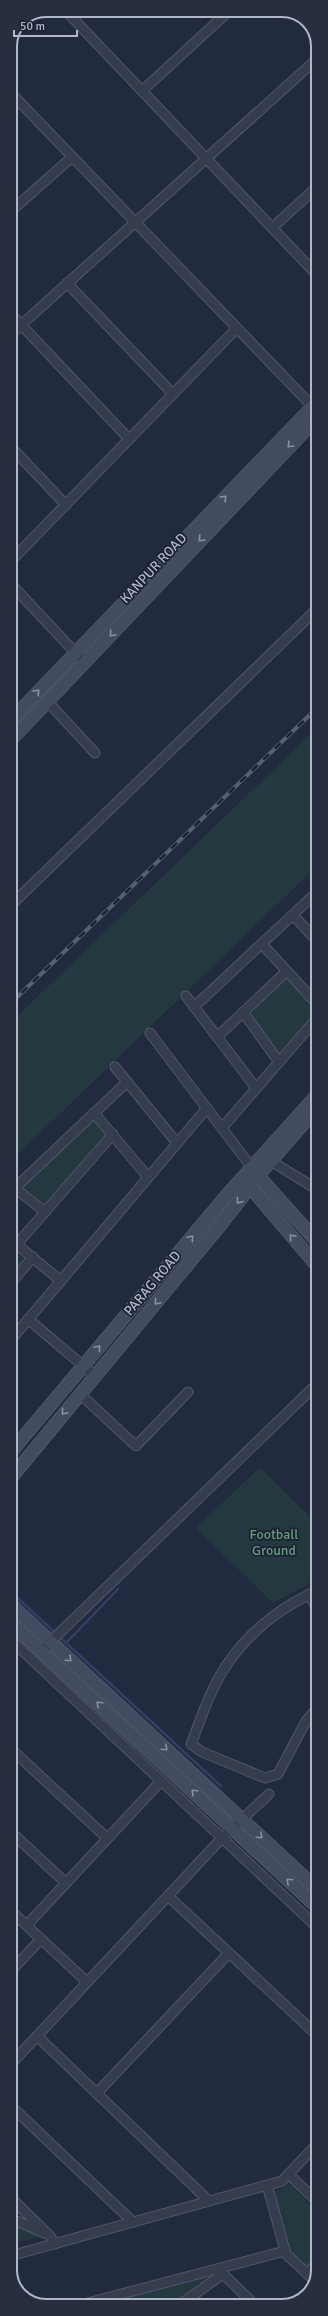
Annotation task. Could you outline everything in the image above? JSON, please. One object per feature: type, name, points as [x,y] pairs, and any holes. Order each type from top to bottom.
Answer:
[{"type":"street","points":[[72,17],[311,269]]},
{"type":"street","points":[[142,91],[222,17]]},
{"type":"street","points":[[17,329],[311,64]]},
{"type":"street","points":[[17,102],[311,403]]},
{"type":"street","points":[[17,206],[72,157]]},
{"type":"street","points":[[272,228],[311,192]]},
{"type":"street","points":[[67,284],[173,394]]},
{"type":"street","points":[[17,321],[129,439]]},
{"type":"street","points":[[17,555],[237,328]]},
{"type":"street","points":[[17,714],[311,413]]},
{"type":"street","name":"KANPUR ROAD","points":[[17,733],[311,413]]},
{"type":"street","points":[[17,453],[66,505]]},
{"type":"street","points":[[17,591],[84,662]]},
{"type":"street","points":[[17,899],[311,615]]},
{"type":"street","points":[[47,701],[94,753]]},
{"type":"street","points":[[194,1007],[311,899]]},
{"type":"street","points":[[293,915],[311,934]]},
{"type":"street","points":[[262,944],[311,997]]},
{"type":"street","points":[[217,1037],[287,971]]},
{"type":"street","points":[[186,996],[256,1088]]},
{"type":"street","points":[[242,1012],[279,1062]]},
{"type":"street","points":[[222,1128],[311,1025]]},
{"type":"street","points":[[150,1033],[256,1172],[311,1235]]},
{"type":"street","points":[[115,1067],[177,1143]]},
{"type":"street","points":[[17,1182],[127,1082]]},
{"type":"street","name":"PARAG ROAD","points":[[17,1445],[83,1366],[256,1172],[311,1103]]},
{"type":"street","points":[[17,1331],[61,1281],[206,1108]]},
{"type":"street","points":[[94,1113],[148,1177]]},
{"type":"street","name":"PARAG ROAD","points":[[267,1159],[311,1114]]},
{"type":"street","points":[[17,1239],[46,1212],[112,1134]]},
{"type":"street","points":[[267,1159],[311,1186]]},
{"type":"street","points":[[256,1172],[250,1187],[311,1259]]},
{"type":"street","name":"PARAG ROAD","points":[[17,1470],[250,1187]]},
{"type":"street","points":[[17,1189],[46,1212]]},
{"type":"street","points":[[17,1245],[61,1281]]},
{"type":"street","points":[[17,1276],[33,1258]]},
{"type":"street","points":[[28,1319],[95,1376]]},
{"type":"street","points":[[41,1650],[311,1390]]},
{"type":"street","points":[[80,1394],[136,1446],[188,1392]]},
{"type":"street","points":[[311,1593],[299,1598],[256,1631],[228,1662],[209,1698],[191,1744],[202,1752],[265,1778],[278,1774],[306,1721],[311,1715]]},
{"type":"street","points":[[17,1610],[311,1884]]},
{"type":"street","points":[[17,1628],[311,1901]]},
{"type":"street","points":[[17,1646],[311,1921]]},
{"type":"street","points":[[17,1754],[107,1838]]},
{"type":"street","points":[[27,1925],[161,1781]]},
{"type":"street","points":[[17,2057],[222,1838],[270,1794]]},
{"type":"street","points":[[17,1838],[66,1883]]},
{"type":"street","points":[[168,1896],[311,2030]]},
{"type":"street","points":[[17,1916],[87,1982]]},
{"type":"street","points":[[17,1965],[41,1939]]},
{"type":"street","points":[[97,2093],[229,1954]]},
{"type":"street","points":[[37,2036],[209,2201]]},
{"type":"street","points":[[17,2112],[133,2222]]},
{"type":"street","points":[[17,2253],[53,2240],[133,2222],[282,2181],[311,2150]]},
{"type":"street","points":[[288,2174],[311,2195]]},
{"type":"street","points":[[267,2185],[285,2251],[310,2276]]},
{"type":"street","points":[[17,2204],[53,2240]]},
{"type":"street","points":[[17,2222],[53,2240]]},
{"type":"street","points":[[105,2299],[221,2271],[285,2251]]},
{"type":"street","points":[[187,2299],[221,2271]]},
{"type":"street","points":[[221,2271],[249,2299]]},
{"type":"green space","points":[[311,734],[311,872],[17,1155],[17,1016]]},
{"type":"green space","points":[[311,873],[311,882],[307,877]]},
{"type":"green space","points":[[286,978],[311,1004],[311,1017],[278,1055],[247,1014]]},
{"type":"green space","points":[[94,1119],[107,1134],[46,1205],[23,1187]]},
{"type":"green space","points":[[17,1253],[25,1259],[17,1268]]},
{"type":"green space","name":"Football Ground","points":[[260,1467],[311,1518],[311,1583],[273,1603],[196,1528]]},
{"type":"green space","points":[[289,2184],[311,2204],[311,2262],[307,2266],[290,2253],[274,2192]]},
{"type":"green space","points":[[17,2224],[43,2236],[17,2242]]},
{"type":"green space","points":[[218,2269],[179,2299],[106,2299]]},
{"type":"waterway","points":[[67,1642],[118,1589]]},
{"type":"waterway","points":[[17,1597],[221,1786]]},
{"type":"railway","points":[[17,997],[311,714]]}]
